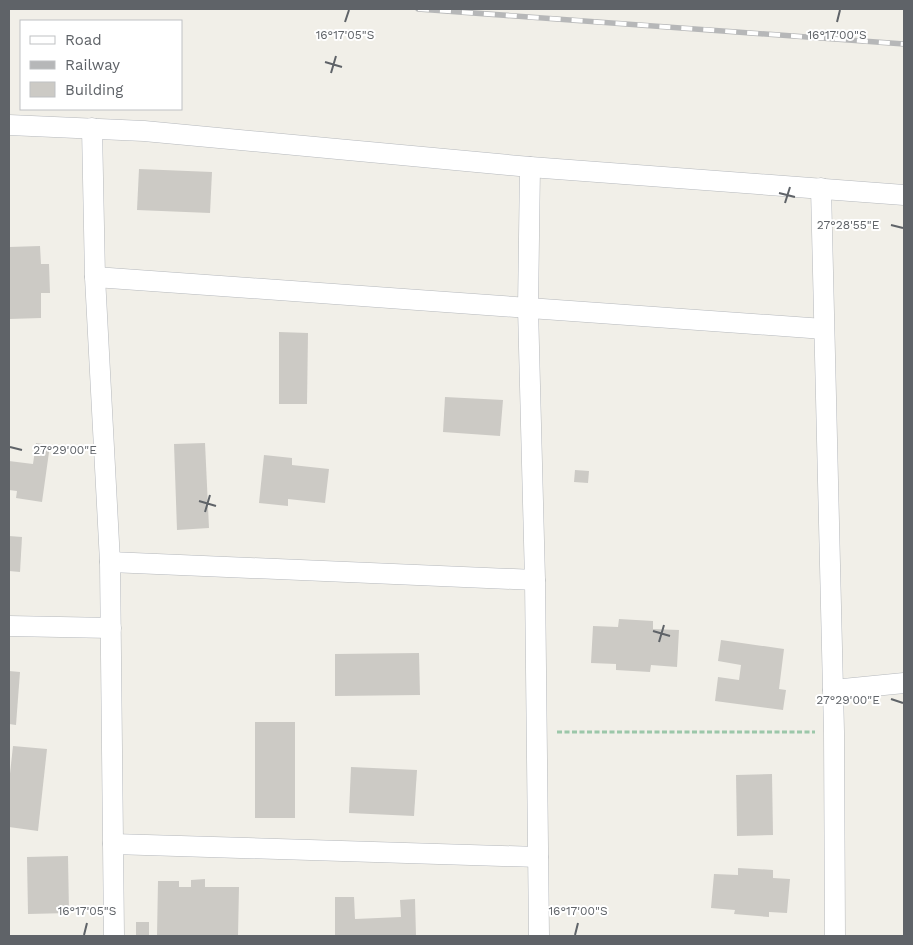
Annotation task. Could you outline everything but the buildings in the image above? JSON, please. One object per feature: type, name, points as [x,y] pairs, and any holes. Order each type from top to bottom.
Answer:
[{"type":"street","points":[[9,125],[144,131],[530,167],[904,194]]},
{"type":"street","points":[[92,128],[94,277],[110,562],[114,936]]},
{"type":"street","points":[[530,167],[528,308],[535,580],[539,936]]},
{"type":"street","points":[[821,188],[834,732],[835,936]]},
{"type":"street","points":[[94,277],[824,329]]},
{"type":"street","points":[[110,562],[535,580]]},
{"type":"street","points":[[9,626],[111,628]]},
{"type":"street","points":[[833,690],[904,683]]},
{"type":"street","points":[[113,844],[538,857]]},
{"type":"path","points":[[536,732],[834,732]]},
{"type":"railway","points":[[418,9],[904,44]]}]
